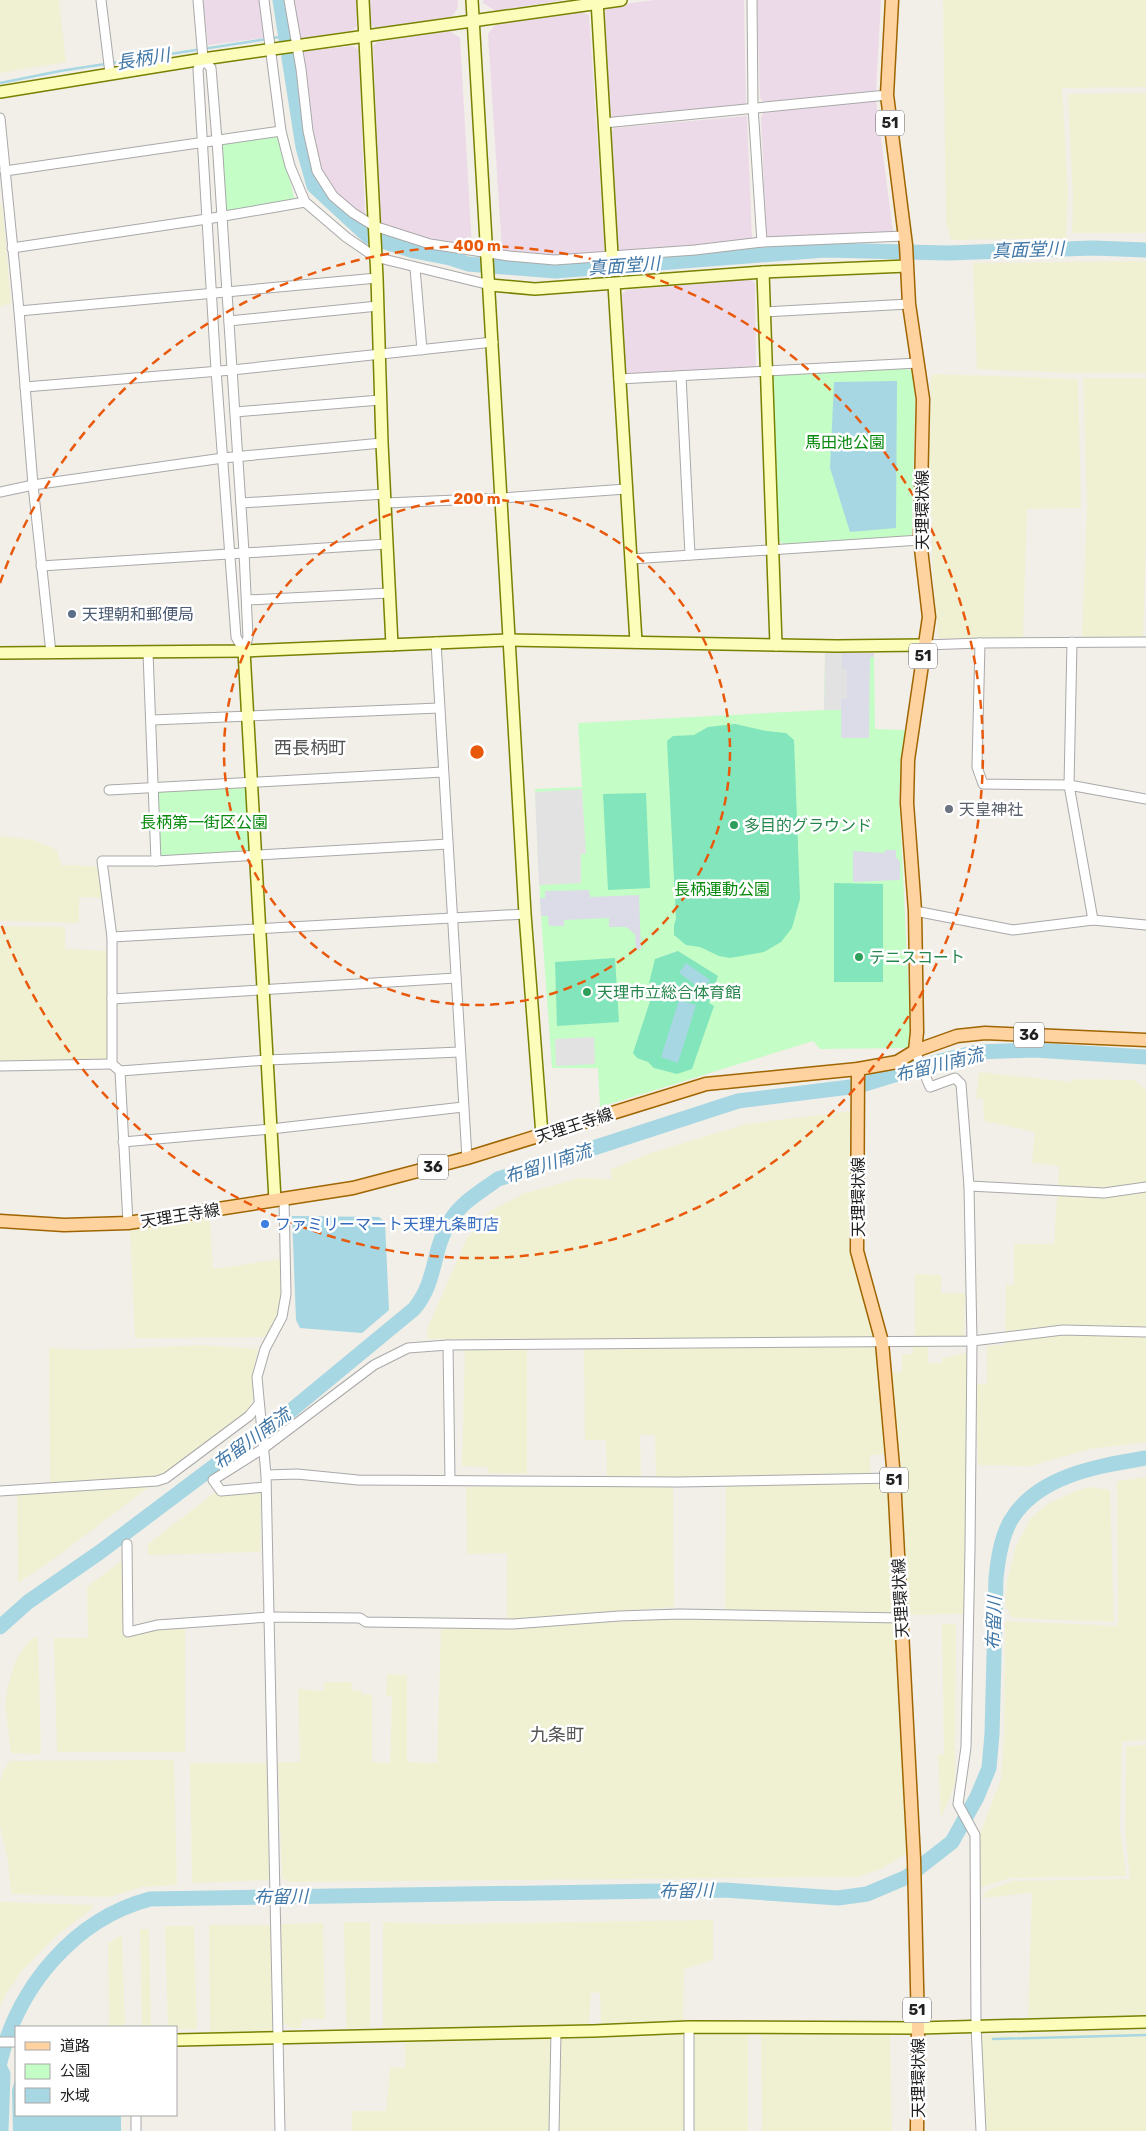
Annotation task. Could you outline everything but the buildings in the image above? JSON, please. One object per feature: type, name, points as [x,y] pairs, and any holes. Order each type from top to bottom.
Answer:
[{"type":"main road","name":"天理環状線","points":[[892,0],[887,95],[905,240],[909,304],[923,399],[920,540],[929,616],[908,760],[908,803],[915,911],[918,1032],[916,1054]]},
{"type":"main road","name":"天理王寺線","points":[[0,1221],[64,1225],[128,1222],[353,1188],[542,1136],[706,1084],[858,1071],[897,1062],[957,1036],[985,1033],[1146,1040]]},
{"type":"main road","name":"天理環状線","points":[[858,1071],[857,1251],[882,1342],[894,1478],[914,1859],[918,2028],[917,2131]]},
{"type":"street","points":[[101,0],[110,73]]},
{"type":"street","points":[[198,0],[203,59],[198,69],[213,294],[216,370],[236,638],[244,651]]},
{"type":"street","points":[[264,0],[273,49],[281,131],[290,166],[305,202],[346,238],[375,254],[415,268],[535,289],[907,263]]},
{"type":"street","points":[[289,0],[294,46],[301,69],[308,131],[317,171],[333,196],[374,228],[430,244],[488,255],[555,260],[695,250],[762,242],[905,240]]},
{"type":"street","points":[[363,0],[392,645]]},
{"type":"street","points":[[472,0],[502,498],[508,640],[525,914],[542,1136]]},
{"type":"street","points":[[0,92],[203,59],[621,0]]},
{"type":"street","points":[[752,0],[753,107],[762,242]]},
{"type":"street","points":[[597,2],[612,255]]},
{"type":"street","points":[[203,59],[211,68],[217,140],[247,600],[248,637],[244,651],[250,782],[261,929],[271,1129],[279,1200],[286,1294],[282,1317],[265,1349],[257,1377],[266,1475],[280,2131]]},
{"type":"street","points":[[604,123],[887,95]]},
{"type":"street","points":[[0,118],[19,311],[33,485],[51,654]]},
{"type":"street","points":[[5,171],[281,131]]},
{"type":"street","points":[[12,248],[207,219],[305,202]]},
{"type":"street","points":[[415,268],[422,350]]},
{"type":"street","points":[[762,272],[776,645]]},
{"type":"street","points":[[19,311],[377,278]]},
{"type":"street","points":[[614,284],[636,642]]},
{"type":"street","points":[[764,312],[909,304]]},
{"type":"street","points":[[229,321],[378,306]]},
{"type":"street","points":[[25,387],[232,370],[493,342]]},
{"type":"street","points":[[620,379],[918,363]]},
{"type":"street","points":[[680,376],[690,555]]},
{"type":"street","points":[[235,412],[380,400]]},
{"type":"street","points":[[0,492],[33,485],[223,458],[382,443]]},
{"type":"street","points":[[241,503],[385,498],[502,498],[626,489]]},
{"type":"street","points":[[631,559],[920,540]]},
{"type":"street","points":[[41,566],[387,544]]},
{"type":"street","points":[[247,600],[389,593]]},
{"type":"street","points":[[0,653],[244,651],[508,640],[776,645],[1146,642]]},
{"type":"street","points":[[436,642],[466,1158]]},
{"type":"street","points":[[1072,642],[1069,785],[1093,920]]},
{"type":"street","points":[[980,643],[977,767],[983,784],[1069,785],[1146,799]]},
{"type":"street","points":[[148,653],[156,861]]},
{"type":"street","points":[[152,720],[440,708]]},
{"type":"street","points":[[109,790],[443,772]]},
{"type":"street","points":[[112,1064],[112,937],[102,861],[156,861],[448,844]]},
{"type":"street","points":[[915,911],[1013,930],[1093,920],[1146,925]]},
{"type":"street","points":[[112,937],[525,914]]},
{"type":"street","points":[[112,999],[456,978]]},
{"type":"street","points":[[0,1066],[112,1064],[120,1071],[268,1060],[460,1052]]},
{"type":"street","points":[[916,1054],[930,1087],[955,1078],[961,1084],[969,1186],[972,1341],[970,1557],[966,1747],[958,1804],[975,1835],[976,2026],[981,2131]]},
{"type":"street","points":[[120,1071],[128,1222]]},
{"type":"street","points":[[123,1142],[271,1129],[463,1106]]},
{"type":"street","points":[[969,1186],[1104,1193],[1146,1187]]},
{"type":"street","points":[[266,1487],[221,1491],[213,1480],[374,1365],[408,1348],[448,1344],[972,1341],[1063,1330],[1146,1332]]},
{"type":"street","points":[[448,1344],[450,1480]]},
{"type":"street","points":[[0,1492],[162,1479],[259,1408]]},
{"type":"street","points":[[266,1475],[297,1474],[358,1480],[679,1482],[894,1478]]},
{"type":"street","points":[[127,1544],[128,1632],[158,1625],[269,1617],[360,1618],[366,1622],[513,1624],[618,1616],[680,1614],[900,1618]]},
{"type":"street","points":[[178,2040],[556,2032],[688,2027],[918,2028],[1146,2022]]},
{"type":"street","points":[[688,2027],[690,2131]]},
{"type":"street","points":[[554,2131],[556,2032]]},
{"type":"street","points":[[0,2042],[15,2042]]},
{"type":"street","points":[[136,2116],[136,2131]]},
{"type":"shaded area","points":[[203,0],[260,0],[265,38],[208,45]]},
{"type":"shaded area","points":[[292,0],[356,0],[357,26],[351,31],[300,39],[297,37]]},
{"type":"shaded area","points":[[368,0],[458,0],[458,8],[451,17],[376,29],[369,22]]},
{"type":"shaded area","points":[[483,0],[564,0],[496,11],[483,3]]},
{"type":"shaded area","points":[[655,0],[744,0],[746,105],[614,118],[609,115],[604,12],[608,6]]},
{"type":"shaded area","points":[[757,0],[881,0],[876,91],[763,102],[760,97]]},
{"type":"shaded area","points":[[581,12],[589,15],[605,254],[529,256],[502,250],[488,34],[496,24]]},
{"type":"shaded area","points":[[450,31],[460,38],[472,249],[425,239],[381,225],[373,46],[377,42]]},
{"type":"shaded area","points":[[352,46],[359,50],[365,218],[341,200],[323,174],[313,145],[301,54],[306,51]]},
{"type":"shaded area","points":[[876,101],[893,232],[890,234],[769,239],[766,236],[761,117],[765,111]]},
{"type":"shaded area","points":[[747,116],[752,239],[750,243],[621,251],[617,247],[611,132],[614,128]]},
{"type":"shaded area","points":[[751,279],[755,284],[756,370],[629,376],[626,374],[620,296],[627,290]]},
{"type":"shaded area","points":[[825,653],[842,653],[842,669],[847,669],[847,699],[841,699],[841,710],[824,710]]},
{"type":"shaded area","points":[[842,653],[874,653],[874,657],[870,657],[869,738],[841,738],[841,699],[847,698],[847,670],[842,669]]},
{"type":"shaded area","points":[[582,789],[586,854],[581,854],[581,883],[539,885],[535,792]]},
{"type":"shaded area","points":[[885,850],[896,850],[896,857],[900,862],[900,880],[853,882],[853,851],[884,853]]},
{"type":"shaded area","points":[[589,890],[590,897],[639,895],[641,949],[636,949],[635,934],[626,927],[609,927],[609,918],[564,920],[564,926],[549,926],[548,916],[541,916],[540,898],[545,898],[545,891]]},
{"type":"shaded area","points":[[594,1037],[595,1064],[556,1066],[555,1039]]},
{"type":"green space","points":[[0,0],[59,0],[66,62],[0,73]]},
{"type":"green space","points":[[943,0],[1146,0],[1146,87],[1062,88],[1068,193],[1066,238],[951,240],[946,221]]},
{"type":"green space","points":[[1146,93],[1146,233],[1072,233],[1073,197],[1068,94]]},
{"type":"green space","points":[[279,136],[295,201],[226,211],[221,143]]},
{"type":"green space","points":[[0,204],[2,204],[11,304],[0,306]]},
{"type":"green space","points":[[1146,261],[1146,373],[1072,373],[977,369],[973,263]]},
{"type":"green space","name":"馬田池公園","points":[[908,368],[908,370],[914,370],[915,404],[912,534],[908,538],[786,545],[779,541],[774,375]]},
{"type":"green space","points":[[934,374],[1078,379],[1081,508],[1027,509],[1023,638],[938,638],[932,560],[932,518],[928,509],[931,377]]},
{"type":"green space","points":[[1083,378],[1146,378],[1146,535],[1143,638],[1082,637],[1087,506]]},
{"type":"green space","name":"長柄運動公園","points":[[825,653],[874,653],[875,729],[905,730],[899,794],[911,1038],[907,1048],[820,1049],[813,1041],[600,1107],[598,1068],[552,1068],[541,916],[535,789],[582,787],[578,723],[824,710]]},
{"type":"green space","name":"多目的グラウンド","points":[[735,724],[766,731],[786,733],[794,740],[800,899],[792,928],[781,942],[764,952],[730,958],[719,956],[700,947],[686,945],[674,935],[676,919],[667,741],[673,736],[694,735],[708,727]]},
{"type":"green space","name":"長柄第一街区公園","points":[[236,784],[248,790],[252,855],[163,860],[160,855],[157,796],[160,789]]},
{"type":"green space","points":[[646,793],[650,888],[608,890],[603,794]]},
{"type":"green space","points":[[0,836],[33,840],[57,850],[61,865],[94,866],[98,868],[99,883],[105,889],[105,898],[79,897],[79,923],[0,921]]},
{"type":"green space","name":"テニスコート","points":[[834,883],[883,884],[883,982],[834,982]]},
{"type":"green space","points":[[0,926],[65,927],[65,949],[108,951],[109,1061],[0,1062]]},
{"type":"green space","points":[[678,951],[718,976],[709,1003],[714,1006],[692,1069],[677,1074],[654,1068],[648,1062],[637,1058],[633,1053],[655,986],[649,983],[655,959]]},
{"type":"green space","name":"天理市立総合体育館","points":[[615,958],[619,1022],[557,1026],[555,962]]},
{"type":"green space","points":[[979,1072],[1072,1082],[1073,1079],[1134,1080],[1146,1090],[1146,1442],[1090,1449],[1030,1466],[978,1465],[976,1384],[987,1384],[987,1346],[1005,1345],[1006,1284],[1014,1285],[1014,1244],[1054,1244],[1059,1166],[1032,1163],[1035,1132],[984,1121],[983,1099],[976,1098]]},
{"type":"green space","points":[[851,1111],[849,1243],[874,1338],[427,1339],[428,1327],[466,1240],[490,1211],[525,1193],[580,1178],[611,1179],[611,1169],[654,1152],[746,1124]]},
{"type":"green space","points":[[210,1219],[213,1269],[281,1259],[281,1311],[267,1337],[135,1338],[130,1229]]},
{"type":"green space","points":[[915,1274],[941,1275],[941,1293],[965,1293],[964,1336],[915,1337]]},
{"type":"green space","points":[[202,1345],[258,1349],[253,1374],[253,1398],[245,1416],[167,1473],[153,1477],[50,1483],[49,1348],[89,1350]]},
{"type":"green space","points":[[877,1345],[886,1454],[870,1455],[871,1482],[888,1483],[894,1613],[725,1609],[726,1478],[656,1477],[655,1435],[640,1435],[641,1477],[607,1476],[606,1440],[585,1440],[584,1347]]},
{"type":"green space","points":[[913,1346],[928,1346],[928,1363],[942,1363],[942,1358],[967,1353],[964,1614],[905,1615],[890,1372],[902,1372],[902,1354],[913,1354]]},
{"type":"green space","points":[[527,1347],[527,1474],[488,1473],[488,1467],[462,1466],[465,1348]]},
{"type":"green space","points":[[1146,1477],[1146,1740],[1122,1742],[1120,1827],[1126,1876],[1010,1878],[979,1888],[978,1839],[1001,1779],[1004,1735],[1005,1621],[1118,1626],[1117,1481]]},
{"type":"green space","points":[[150,1485],[51,1561],[18,1583],[17,1494]]},
{"type":"green space","points":[[673,1486],[674,1607],[507,1619],[507,1553],[467,1554],[466,1487]]},
{"type":"green space","points":[[1089,1487],[1110,1490],[1114,1622],[1012,1618],[1005,1605],[1007,1582],[1016,1546],[1031,1518],[1047,1504]]},
{"type":"green space","points":[[261,1492],[260,1552],[148,1555],[148,1544],[214,1493]]},
{"type":"green space","points":[[124,1559],[127,1636],[153,1629],[185,1629],[185,1752],[57,1752],[54,1638],[88,1638],[87,1587]]},
{"type":"green space","points":[[695,1617],[895,1621],[907,1853],[881,1869],[858,1877],[289,1882],[282,1878],[278,1762],[300,1762],[298,1689],[324,1691],[324,1682],[352,1682],[351,1690],[362,1691],[362,1695],[372,1694],[372,1762],[390,1763],[392,1696],[386,1696],[387,1674],[407,1675],[407,1762],[437,1763],[441,1627],[518,1628]]},
{"type":"green space","points":[[942,1624],[956,1624],[955,1784],[941,1819],[938,1754],[944,1755]]},
{"type":"green space","points":[[38,1637],[41,1754],[11,1753],[5,1704],[8,1685],[16,1660],[27,1643],[33,1638]]},
{"type":"green space","points":[[1146,1745],[1146,2016],[1028,2018],[1032,1893],[981,1898],[988,1890],[1013,1881],[1130,1879],[1125,1828],[1126,1746]]},
{"type":"green space","points":[[174,1760],[177,1885],[142,1887],[110,1897],[11,1894],[8,1861],[0,1826],[0,1783],[4,1769],[10,1761]]},
{"type":"green space","points":[[190,1763],[268,1763],[269,1880],[192,1883]]},
{"type":"green space","points":[[0,1902],[93,1905],[94,1907],[55,1937],[22,1971],[7,1992],[0,2007]]},
{"type":"green space","points":[[713,1920],[713,1960],[684,1969],[683,2021],[601,2024],[600,1992],[591,1993],[589,2025],[383,2028],[383,1922],[441,1924]]},
{"type":"green space","points":[[344,1922],[370,1922],[370,2028],[346,2028]]},
{"type":"green space","points":[[323,1923],[325,2019],[302,2019],[301,2028],[292,2028],[282,2022],[281,1924]]},
{"type":"green space","points":[[209,1925],[272,1925],[273,2032],[210,2034]]},
{"type":"green space","points":[[165,1926],[194,1926],[197,2029],[178,2029],[178,2026],[168,2026]]},
{"type":"green space","points":[[140,1929],[149,1929],[151,2026],[142,2026]]},
{"type":"green space","points":[[122,1935],[125,2026],[109,2026],[108,1943]]},
{"type":"green space","points":[[1146,2030],[1146,2131],[986,2131],[981,2035]]},
{"type":"green space","points":[[686,2033],[687,2131],[558,2131],[560,2038]]},
{"type":"green space","points":[[692,2033],[748,2033],[748,2131],[695,2131]]},
{"type":"green space","points":[[761,2033],[890,2034],[892,2131],[762,2131]]},
{"type":"green space","points":[[405,2038],[554,2039],[553,2131],[352,2131],[352,2111],[386,2111],[390,2067],[405,2068]]},
{"type":"water","points":[[897,381],[896,528],[850,532],[830,468],[834,382]]},
{"type":"water","points":[[686,963],[710,980],[702,990],[679,973]]},
{"type":"water","points":[[679,1000],[696,1005],[678,1063],[661,1057]]},
{"type":"water","points":[[292,1216],[379,1217],[385,1222],[389,1310],[362,1333],[300,1328],[296,1320]]},
{"type":"water","points":[[15,2080],[15,2116],[121,2116],[121,2131],[13,2131],[12,2090]]},
{"type":"waterway","name":"真面堂川","points":[[280,0],[303,147],[314,186],[369,237],[414,251],[450,258],[468,264],[555,271],[825,250],[948,253],[1093,248],[1146,250]]},
{"type":"waterway","name":"長柄川","points":[[0,83],[60,71],[286,36]]},
{"type":"waterway","name":"布留川南流","points":[[0,1627],[28,1602],[100,1552],[288,1413],[414,1309],[427,1288],[440,1244],[449,1223],[471,1198],[498,1179],[738,1101],[858,1086],[940,1061],[977,1052],[1034,1050],[1146,1057]]},
{"type":"waterway","name":"布留川","points":[[0,2062],[8,2034],[20,2008],[35,1983],[53,1960],[97,1922],[122,1909],[150,1899],[724,1890],[838,1898],[867,1894],[907,1877],[952,1842],[977,1797],[989,1768],[992,1734],[996,1578],[1002,1541],[1011,1520],[1037,1492],[1053,1483],[1090,1469],[1146,1458]]},
{"type":"waterway","points":[[993,2039],[1146,2035]]},
{"type":"waterway","name":"布留川","points":[[0,2068],[3,2074],[1,2131]]},
{"type":"place","name":"天理朝和郵便局","points":[[72,614]]},
{"type":"place","name":"天皇神社","points":[[949,809]]},
{"type":"place","name":"多目的グラウンド","points":[[734,825]]},
{"type":"place","name":"テニスコート","points":[[859,957]]},
{"type":"place","name":"天理市立総合体育館","points":[[587,992]]},
{"type":"place","name":"ファミリーマート天理九条町店","points":[[265,1224]]},
{"type":"district","name":"西長柄町","points":[[310,748]]},
{"type":"district","name":"九条町","points":[[557,1735]]}]
